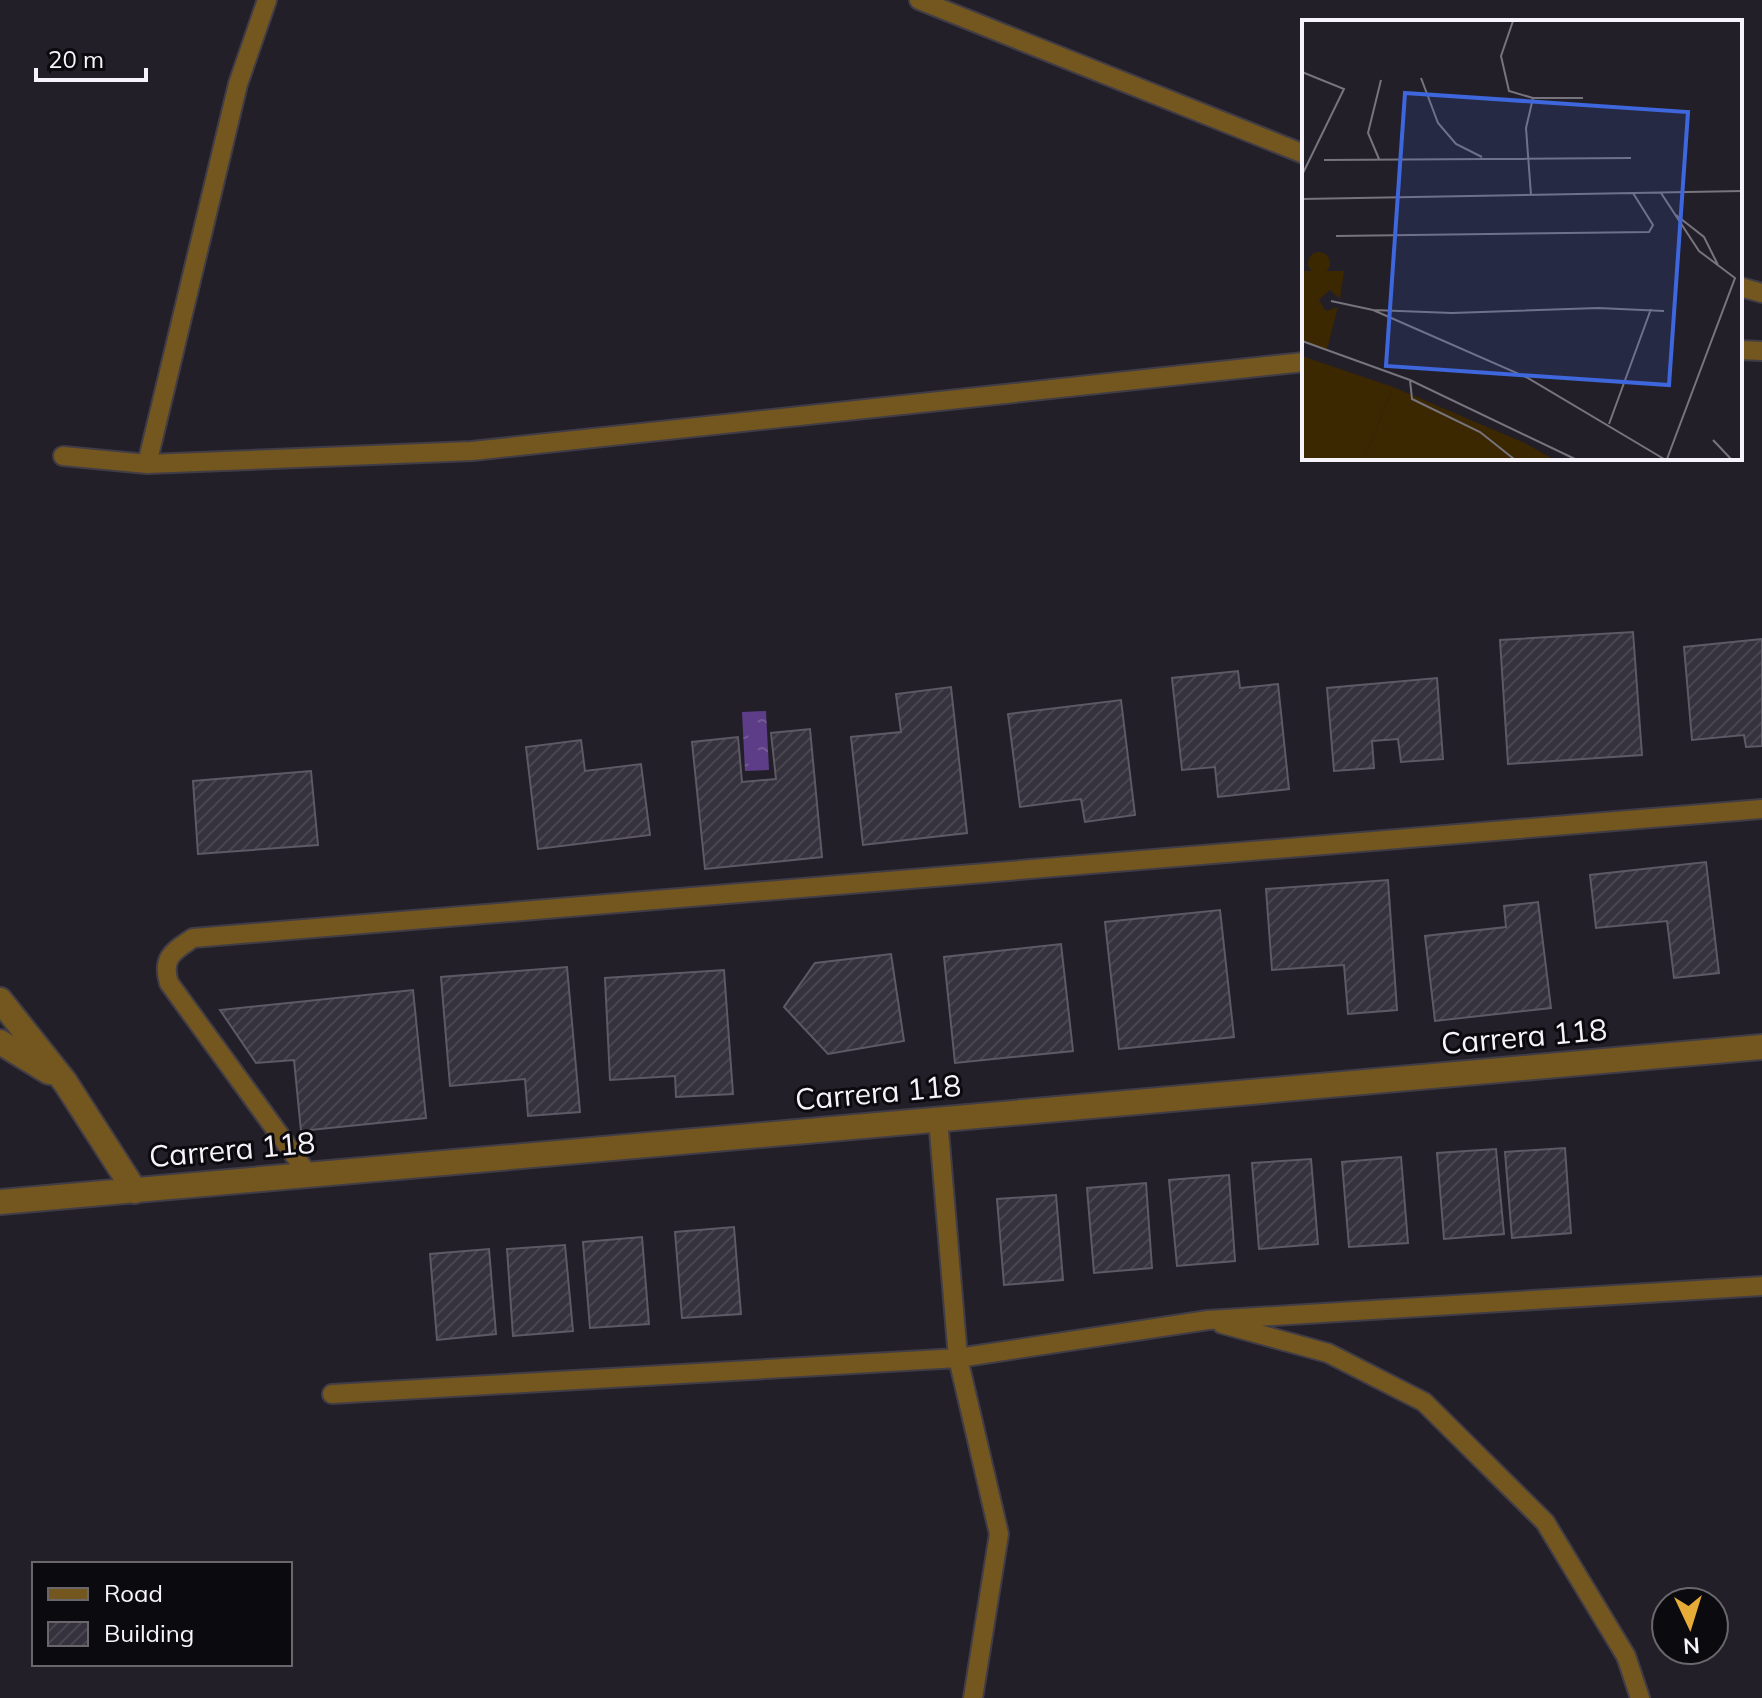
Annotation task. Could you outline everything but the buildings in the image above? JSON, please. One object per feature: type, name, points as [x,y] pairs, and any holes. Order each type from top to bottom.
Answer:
[{"type":"street","points":[[0,1000],[65,1082],[135,1191]]},
{"type":"street","points":[[0,1042],[65,1082]]},
{"type":"street","name":"Carrera 118","points":[[0,1202],[1762,1047]]},
{"type":"lane","points":[[147,464],[238,84],[267,0]]},
{"type":"lane","points":[[919,0],[1302,153]]},
{"type":"lane","points":[[1742,288],[1762,293]]},
{"type":"lane","points":[[1742,350],[1762,351]]},
{"type":"lane","points":[[63,456],[147,464],[472,451],[1302,362]]},
{"type":"lane","points":[[308,1174],[169,983],[165,970],[171,954],[193,938],[1762,809]]},
{"type":"lane","points":[[938,1119],[958,1358],[999,1534],[973,1698]]},
{"type":"lane","points":[[332,1394],[958,1358],[1208,1320],[1762,1286]]},
{"type":"lane","points":[[1208,1320],[1328,1353],[1424,1402],[1545,1522],[1626,1656],[1640,1698]]},
{"type":"water","points":[[766,711],[769,770],[745,771],[742,712]]}]
